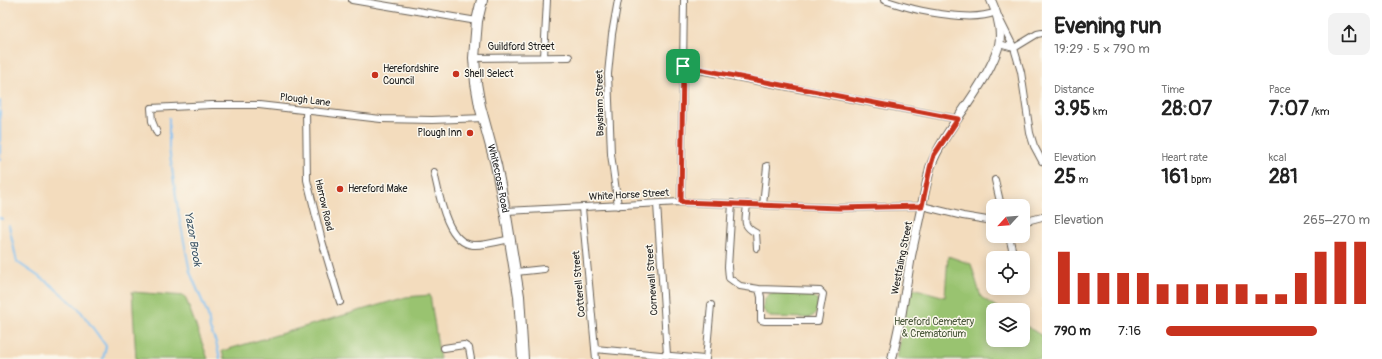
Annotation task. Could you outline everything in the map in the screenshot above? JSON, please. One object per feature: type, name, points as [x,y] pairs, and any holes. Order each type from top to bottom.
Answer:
[{"type":"highway","name":"Whitecross Road","points":[[482,0],[474,58],[478,98],[496,165],[506,211],[516,272],[524,359]]},
{"type":"street","points":[[352,0],[367,1],[478,21]]},
{"type":"street","points":[[544,57],[547,0]]},
{"type":"street","name":"Baysham Street","points":[[618,0],[612,34],[608,74],[611,154],[618,206]]},
{"type":"street","points":[[681,202],[684,0]]},
{"type":"street","points":[[884,0],[912,10],[938,15],[975,17],[986,16],[996,12],[1014,48],[1021,72],[1030,133],[1034,146],[1042,161]]},
{"type":"street","name":"Westfaling Street","points":[[892,359],[901,317],[911,256],[934,155],[984,80],[999,44],[1000,30],[996,12],[990,0]]},
{"type":"street","points":[[999,44],[1014,48],[1037,34],[1042,33]]},
{"type":"street","name":"Guildford Street","points":[[474,58],[569,57]]},
{"type":"street","points":[[683,66],[958,119]]},
{"type":"street","name":"Plough Lane","points":[[157,133],[152,121],[151,108],[251,105],[381,119],[432,120],[484,118]]},
{"type":"street","name":"Harrow Road","points":[[306,110],[307,180],[322,241],[340,302]]},
{"type":"street","points":[[763,206],[767,166]]},
{"type":"street","points":[[434,172],[445,216],[455,233],[464,243],[474,245],[510,239]]},
{"type":"street","points":[[995,180],[999,199]]},
{"type":"street","name":"White Horse Street","points":[[506,211],[681,202],[839,208],[922,206],[986,220]]},
{"type":"street","points":[[732,203],[728,267],[729,278],[740,286],[759,289],[822,292],[823,294],[818,321],[761,320],[761,297],[759,289]]},
{"type":"street","name":"Cornewall Street","points":[[657,204],[667,355]]},
{"type":"street","points":[[748,204],[746,224],[748,228],[756,233],[756,248]]},
{"type":"street","name":"Cotterell Street","points":[[582,208],[596,359]]},
{"type":"street","points":[[1030,220],[1042,217]]},
{"type":"street","points":[[516,272],[544,269]]},
{"type":"street","points":[[595,349],[705,359],[711,305]]},
{"type":"street","points":[[444,348],[464,345],[469,348],[471,359]]},
{"type":"green space","name":"Hereford Cemetery & Crematorium","points":[[948,256],[971,264],[981,297],[990,303],[986,303],[986,347],[1030,347],[1030,328],[1042,336],[1042,359],[897,359],[909,287],[945,297]]},
{"type":"green space","points":[[132,292],[185,296],[208,359],[136,359]]},
{"type":"green space","points":[[771,293],[809,293],[817,299],[817,311],[814,315],[808,318],[770,317],[763,310],[763,307],[765,298]]},
{"type":"green space","points":[[430,295],[440,359],[224,359],[222,351],[406,297]]},
{"type":"waterway","points":[[0,101],[0,160]]},
{"type":"waterway","name":"Yazor Brook","points":[[169,118],[169,148],[178,210],[190,272],[208,315],[210,329],[216,342],[220,359]]},
{"type":"waterway","points":[[9,226],[17,262],[50,284],[79,309],[106,346],[103,359]]},
{"type":"place","name":"Shell Select","points":[[456,74]]},
{"type":"place","name":"Herefordshire Council","points":[[375,75]]},
{"type":"place","name":"Plough Inn","points":[[470,133]]},
{"type":"place","name":"Hereford Make","points":[[340,189]]},
{"type":"route","points":[[683,66],[958,119],[934,155],[922,206],[839,208],[681,202],[683,66]]}]
